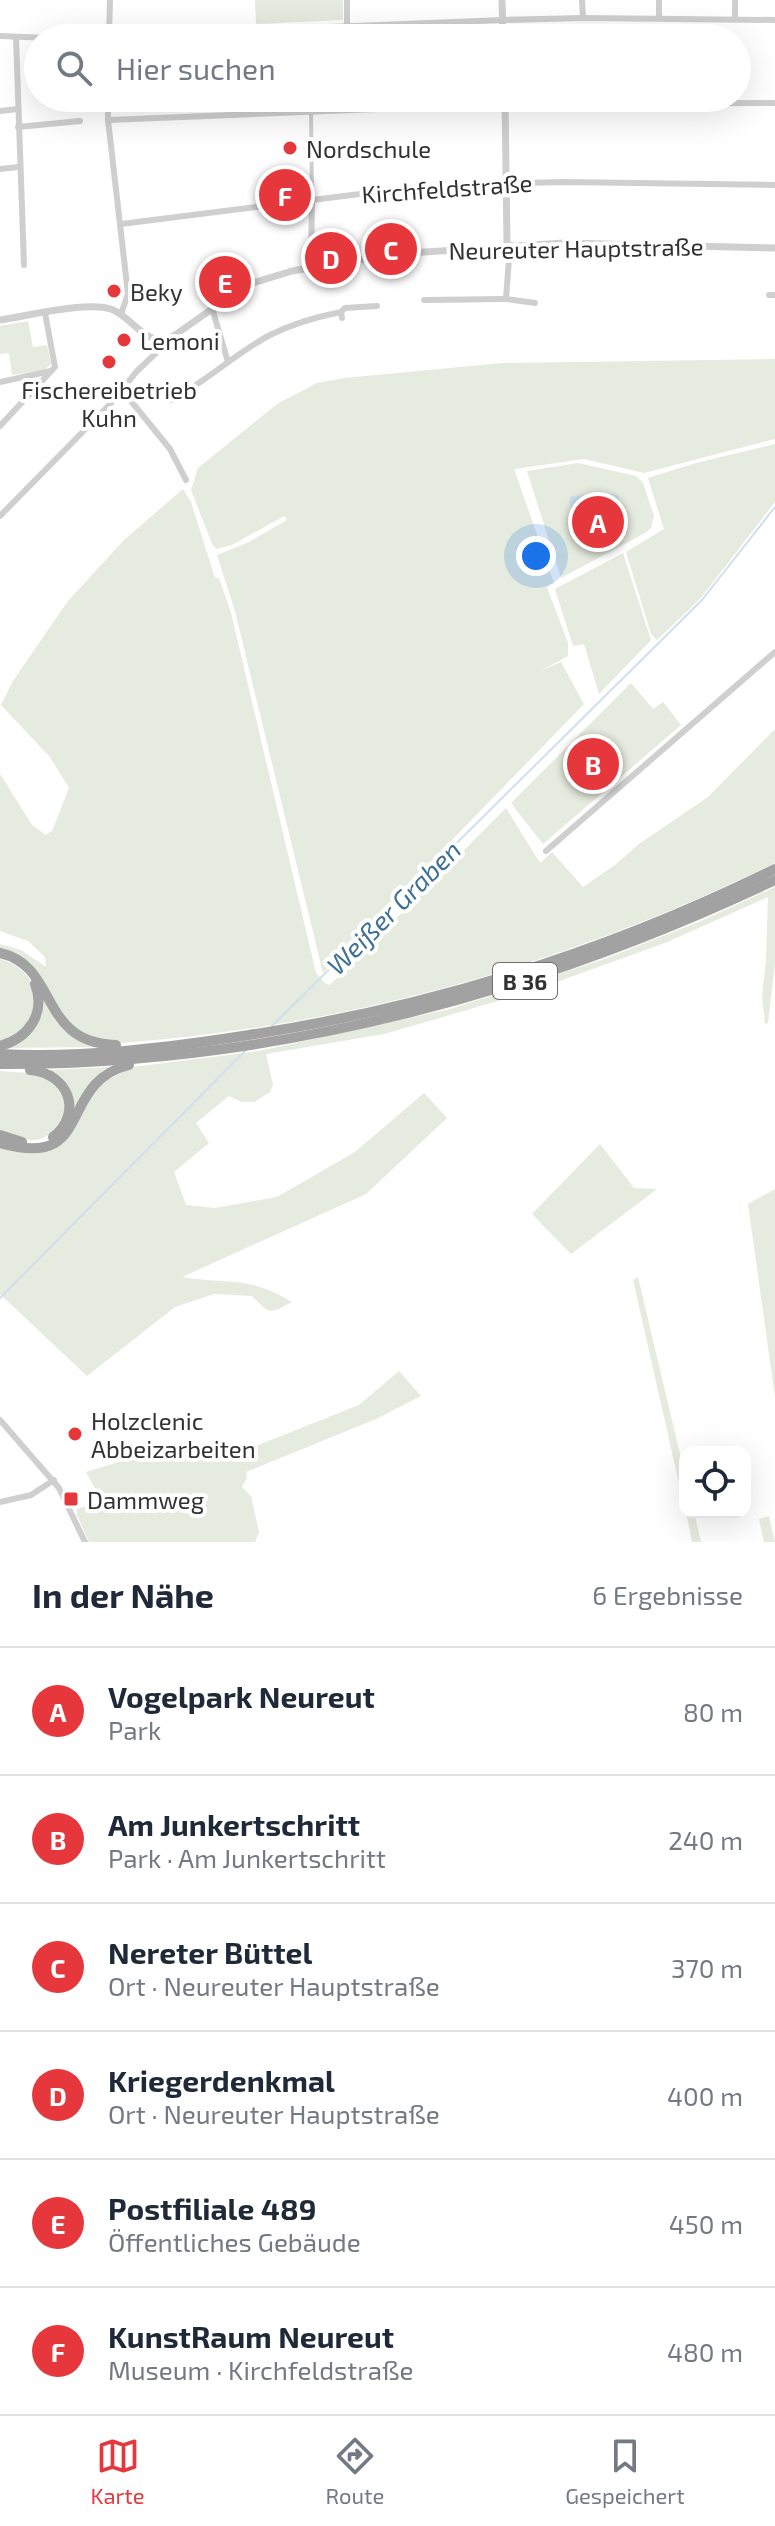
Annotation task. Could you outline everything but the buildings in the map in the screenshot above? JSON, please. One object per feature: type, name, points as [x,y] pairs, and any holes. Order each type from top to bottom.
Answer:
[{"type":"highway","name":"B 36","points":[[0,1064],[94,1063],[248,1046],[274,1031],[394,1007],[516,973],[648,926],[775,869]]},
{"type":"highway","name":"B 36","points":[[0,1054],[91,1053],[262,1038],[394,1017],[532,979],[655,934],[775,880]]},
{"type":"highway","points":[[0,955],[14,961],[29,974],[37,988],[39,1001],[37,1015],[27,1031],[0,1046]]},
{"type":"highway","points":[[0,955],[17,959],[32,971],[56,1015],[80,1037],[103,1044],[157,1047]]},
{"type":"highway","name":"B 36","points":[[0,1143],[33,1150],[56,1143],[70,1130],[86,1093],[95,1083],[117,1068],[146,1058]]},
{"type":"highway","points":[[0,1064],[52,1075],[66,1092],[69,1110],[62,1128],[44,1142],[29,1143],[0,1135]]},
{"type":"street","points":[[109,24],[110,0]]},
{"type":"street","points":[[347,0],[347,24]]},
{"type":"street","points":[[502,0],[503,24]]},
{"type":"street","points":[[582,0],[583,18]]},
{"type":"street","points":[[659,0],[659,18]]},
{"type":"street","points":[[735,0],[735,19]]},
{"type":"street","points":[[399,24],[583,18],[775,20]]},
{"type":"street","points":[[0,36],[24,37]]},
{"type":"street","points":[[16,37],[24,265]]},
{"type":"street","points":[[751,103],[775,103]]},
{"type":"street","points":[[0,111],[18,109]]},
{"type":"street","points":[[108,112],[128,294],[121,314]]},
{"type":"street","points":[[108,120],[327,112]]},
{"type":"street","points":[[505,112],[509,245],[506,299]]},
{"type":"street","points":[[311,113],[311,267]]},
{"type":"street","points":[[18,127],[80,121]]},
{"type":"street","points":[[0,169],[19,167]]},
{"type":"street","name":"Kirchfeldstraße","points":[[121,224],[416,187],[507,183],[775,185]]},
{"type":"street","name":"Neureuter Hauptstraße","points":[[0,516],[156,353],[159,340],[175,335],[246,284],[311,267],[394,254],[509,245],[564,243],[775,248]]},
{"type":"street","points":[[424,300],[506,299],[535,303]]},
{"type":"street","points":[[171,400],[277,332],[307,320],[341,315],[345,308],[377,306]]},
{"type":"street","points":[[0,320],[97,307],[121,314],[143,335],[159,340]]},
{"type":"street","points":[[212,308],[228,362]]},
{"type":"street","points":[[0,426],[55,367],[45,313]]},
{"type":"street","points":[[0,382],[51,371]]},
{"type":"street","points":[[122,390],[170,449],[186,480]]},
{"type":"street","points":[[546,851],[775,652]]},
{"type":"street","points":[[0,1420],[54,1480],[85,1542]]},
{"type":"street","points":[[0,1502],[31,1495],[54,1480]]},
{"type":"shaded area","points":[[255,0],[343,0],[343,20],[256,24]]},
{"type":"shaded area","points":[[28,321],[33,347],[47,345],[51,364],[44,370],[12,375],[9,353],[0,354],[0,326]]},
{"type":"shaded area","points":[[775,359],[775,439],[644,473],[584,459],[514,469],[554,583],[547,587],[568,643],[568,656],[540,671],[561,662],[584,704],[323,973],[235,611],[217,555],[249,542],[287,520],[284,516],[232,545],[216,549],[191,490],[198,468],[277,404],[317,383],[502,363]]},
{"type":"shaded area","points":[[775,444],[775,502],[700,599],[657,640],[651,634],[626,552],[664,529],[648,478]]},
{"type":"shaded area","points":[[578,463],[636,476],[643,483],[654,516],[651,528],[645,533],[561,578],[527,471]]},
{"type":"shaded area","points":[[183,489],[191,502],[215,578],[219,578],[231,613],[316,973],[326,984],[330,985],[506,808],[540,863],[552,852],[583,887],[708,797],[775,729],[775,863],[697,899],[537,960],[374,1005],[206,1035],[122,1043],[103,1042],[70,1027],[39,979],[0,951],[0,944],[21,950],[46,967],[45,957],[28,941],[0,931],[0,774],[32,825],[46,835],[52,831],[69,788],[50,757],[1,705],[13,681],[68,601],[124,540]]},
{"type":"shaded area","points":[[623,553],[651,640],[599,694],[584,644],[573,646],[555,589]]},
{"type":"shaded area","points":[[631,683],[653,709],[663,702],[681,725],[543,844],[511,803]]},
{"type":"shaded area","points":[[775,887],[775,964],[768,1023],[765,1024],[762,996],[768,897],[665,943],[526,993],[384,1034],[266,1054],[273,1085],[270,1092],[254,1102],[242,1102],[229,1096],[196,1123],[209,1143],[174,1172],[186,1205],[215,1208],[277,1197],[355,1152],[424,1093],[447,1118],[366,1194],[182,1277],[250,1284],[292,1302],[279,1309],[270,1311],[252,1296],[214,1294],[175,1307],[87,1376],[0,1294],[0,1145],[43,1151],[94,1087],[132,1067],[259,1051],[450,1009],[602,960],[701,921]]},
{"type":"shaded area","points":[[0,959],[26,975],[36,995],[26,1029],[0,1043]]},
{"type":"shaded area","points":[[41,995],[50,1010],[97,1047],[6,1048],[23,1038]]},
{"type":"shaded area","points":[[109,1067],[86,1089],[68,1128],[62,1136],[46,1145],[37,1146],[0,1140],[37,1145],[55,1139],[64,1131],[70,1122],[71,1100],[60,1079],[50,1070]]},
{"type":"shaded area","points":[[0,1071],[43,1074],[64,1091],[67,1112],[46,1136],[32,1140],[0,1133]]},
{"type":"shaded area","points":[[600,1144],[634,1188],[657,1189],[571,1254],[532,1214]]},
{"type":"shaded area","points":[[775,1189],[775,1397],[748,1204]]},
{"type":"shaded area","points":[[638,1277],[679,1450],[679,1483],[633,1280]]},
{"type":"shaded area","points":[[399,1371],[421,1396],[376,1419],[246,1472],[247,1478],[242,1487],[251,1496],[259,1532],[255,1542],[89,1542],[77,1509],[112,1497],[119,1514],[113,1495],[100,1498],[86,1472],[161,1449],[176,1459],[241,1452],[359,1405]]},
{"type":"shaded area","points":[[769,1516],[775,1542],[764,1542],[759,1519]]},
{"type":"shaded area","points":[[687,1518],[695,1518],[701,1542],[692,1542]]},
{"type":"water","points":[[571,496],[619,496],[619,501],[609,519],[582,529],[576,526],[569,501]]},
{"type":"waterway","name":"Weißer Graben","points":[[272,1026],[702,600],[775,507]]},
{"type":"waterway","name":"Weißer Graben","points":[[0,1298],[247,1049]]},
{"type":"place","name":"Nordschule","points":[[290,148]]},
{"type":"place","name":"KunstRaum Neureut","points":[[285,195]]},
{"type":"place","name":"Nereter Büttel","points":[[391,249]]},
{"type":"place","name":"Kriegerdenkmal","points":[[331,258]]},
{"type":"place","name":"Postfiliale 489","points":[[225,282]]},
{"type":"place","name":"Beky","points":[[114,291]]},
{"type":"place","name":"Lemoni","points":[[124,340]]},
{"type":"place","name":"Fischereibetrieb Kuhn","points":[[109,362]]},
{"type":"place","name":"Vogelpark Neureut","points":[[598,522]]},
{"type":"place","name":"Am Junkertschritt","points":[[593,764]]},
{"type":"place","name":"Holzclenic Abbeizarbeiten","points":[[75,1434]]},
{"type":"place","name":"Dammweg","points":[[71,1499]]}]
